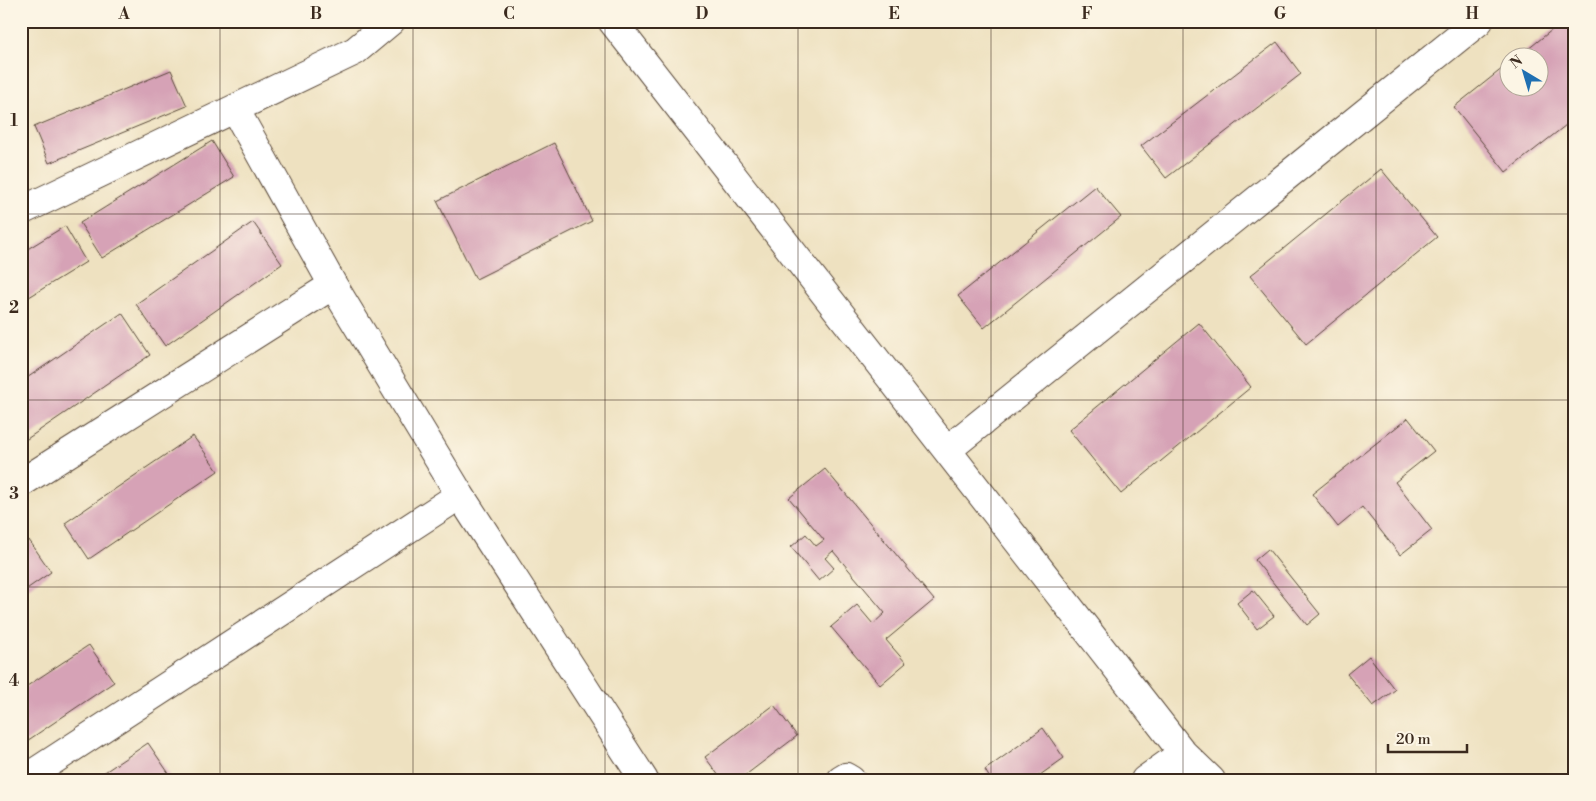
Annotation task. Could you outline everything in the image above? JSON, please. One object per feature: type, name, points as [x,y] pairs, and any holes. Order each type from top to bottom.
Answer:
[{"type":"street","points":[[21,211],[355,51],[391,21]]},
{"type":"street","points":[[612,21],[1183,753],[1211,780]]},
{"type":"street","points":[[947,450],[1480,21]]},
{"type":"street","points":[[235,109],[333,285],[460,495],[644,780]]},
{"type":"street","points":[[21,483],[333,285]]},
{"type":"street","points":[[23,780],[460,495]]},
{"type":"street","points":[[1146,780],[1183,753]]},
{"type":"street","points":[[841,780],[846,778],[851,780]]},
{"type":"building","points":[[1563,21],[1575,21],[1575,118],[1506,172],[1454,107],[1498,72],[1498,98],[1548,98],[1548,48],[1529,48]]},
{"type":"building","points":[[1277,42],[1301,74],[1166,178],[1141,146]]},
{"type":"building","points":[[171,70],[187,106],[49,163],[34,127]]},
{"type":"building","points":[[212,141],[234,177],[102,258],[80,223]]},
{"type":"building","points":[[554,143],[592,221],[476,279],[437,201]]},
{"type":"building","points":[[1381,169],[1437,237],[1306,344],[1250,276]]},
{"type":"building","points":[[1095,186],[1121,217],[984,328],[958,296]]},
{"type":"building","points":[[253,222],[282,264],[165,346],[136,304]]},
{"type":"building","points":[[65,226],[86,262],[21,302],[21,253]]},
{"type":"building","points":[[122,313],[150,355],[21,443],[21,382]]},
{"type":"building","points":[[1199,323],[1251,387],[1121,494],[1069,430]]},
{"type":"building","points":[[1408,418],[1434,451],[1395,482],[1432,530],[1400,555],[1362,507],[1338,527],[1312,494]]},
{"type":"building","points":[[193,436],[218,471],[89,559],[65,523]]},
{"type":"building","points":[[825,469],[934,600],[886,640],[906,663],[880,685],[831,627],[857,605],[873,624],[885,613],[833,551],[825,558],[834,568],[819,581],[791,547],[806,534],[816,546],[824,540],[789,498]]},
{"type":"building","points":[[29,540],[51,572],[21,593],[21,545]]},
{"type":"building","points":[[1268,549],[1320,614],[1307,625],[1255,560]]},
{"type":"building","points":[[1253,590],[1274,616],[1257,629],[1237,603]]},
{"type":"building","points":[[89,645],[114,682],[21,745],[21,690]]},
{"type":"building","points":[[1369,656],[1395,690],[1373,706],[1347,674]]},
{"type":"building","points":[[774,705],[797,736],[739,780],[722,780],[705,757]]},
{"type":"building","points":[[1043,728],[1064,758],[1033,780],[991,780],[985,770]]},
{"type":"building","points":[[148,743],[172,778],[170,780],[93,780]]}]
